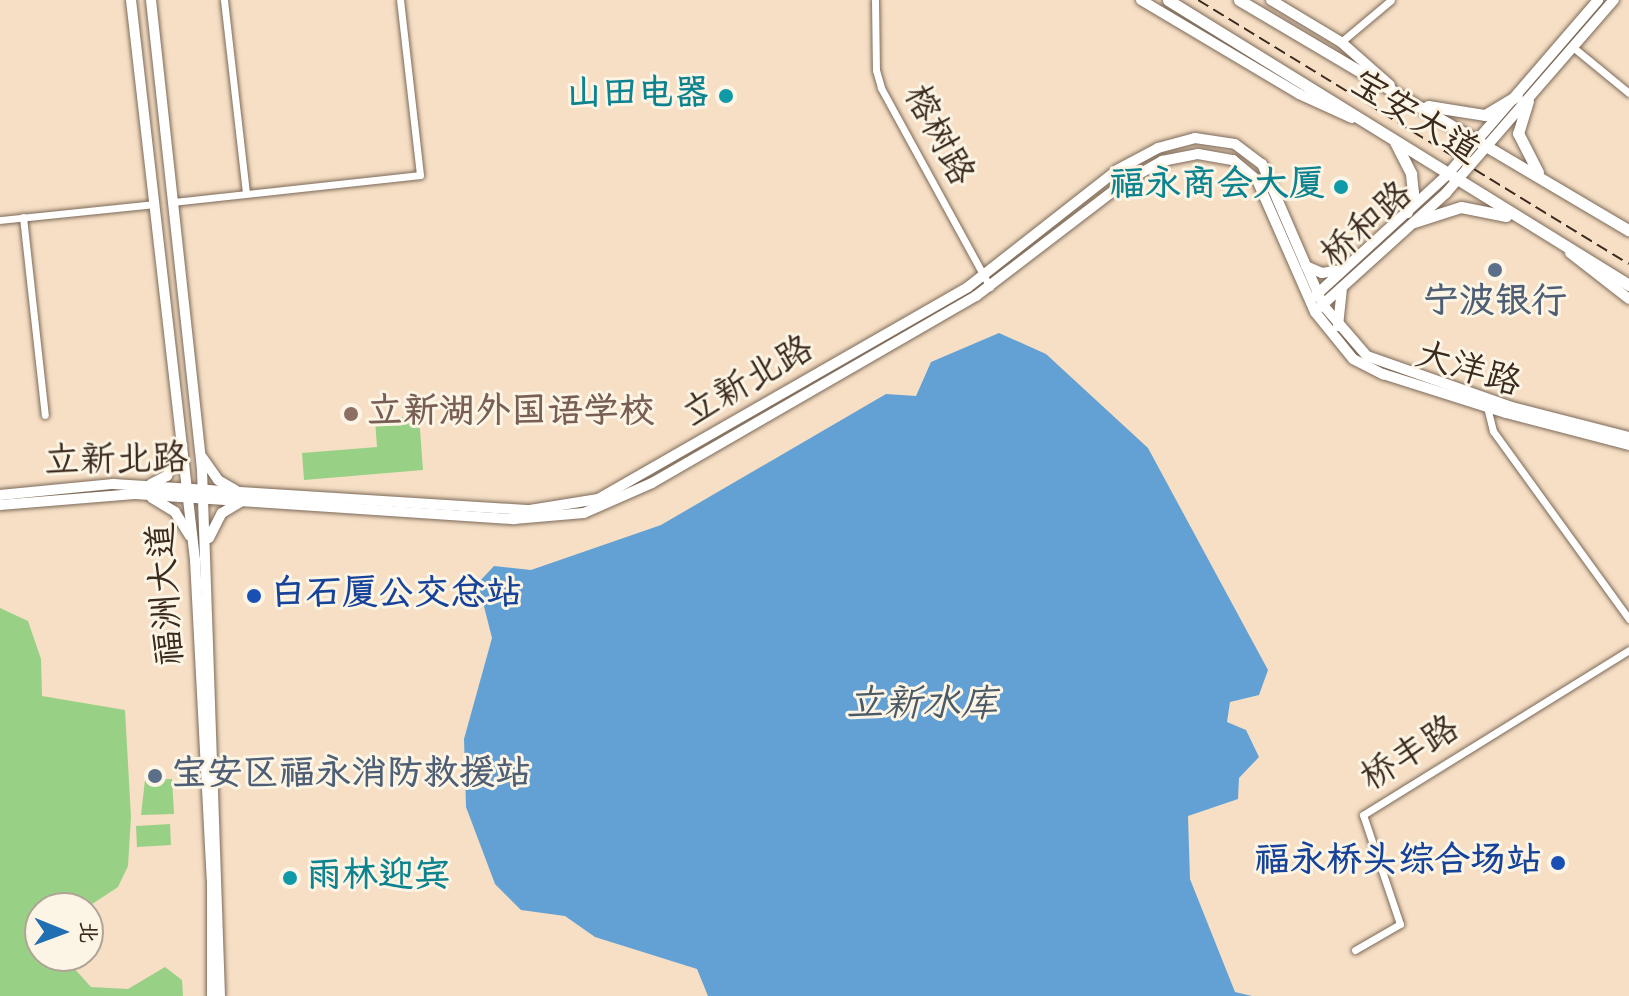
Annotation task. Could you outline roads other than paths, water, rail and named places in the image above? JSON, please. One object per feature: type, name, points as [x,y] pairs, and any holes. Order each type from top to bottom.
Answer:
[{"type":"main road","name":"福洲大道","points":[[131,0],[189,493],[212,880],[212,996]]},
{"type":"main road","name":"福洲大道","points":[[151,0],[203,494],[220,996]]},
{"type":"main road","points":[[1141,0],[1299,94],[1376,128]]},
{"type":"main road","name":"宝安大道","points":[[1168,0],[1529,226],[1629,285]]},
{"type":"main road","name":"宝安大道","points":[[1239,0],[1629,228]]},
{"type":"main road","points":[[1271,0],[1341,42],[1400,94]]},
{"type":"main road","name":"桥和路","points":[[1319,308],[1453,177],[1522,98],[1598,0]]},
{"type":"main road","name":"桥和路","points":[[1522,98],[1574,48],[1614,0]]},
{"type":"main road","points":[[1414,102],[1485,115],[1522,98],[1519,141],[1543,178]]},
{"type":"main road","name":"立新北路","points":[[0,495],[73,485],[530,510],[590,501],[647,475],[983,277],[1117,170],[1158,148],[1195,138],[1235,144],[1259,160],[1306,266],[1314,297]]},
{"type":"main road","points":[[1392,138],[1411,174],[1411,217],[1470,208],[1529,226]]},
{"type":"main road","name":"立新北路","points":[[245,496],[522,519],[592,510],[652,483],[990,287],[1125,182],[1162,161],[1198,154],[1233,160],[1254,175],[1319,308]]},
{"type":"main road","name":"桥和路","points":[[1314,297],[1344,269],[1411,217]]},
{"type":"main road","points":[[1560,244],[1629,299]]},
{"type":"main road","points":[[1306,266],[1322,273],[1344,269]]},
{"type":"main road","points":[[1338,328],[1337,308],[1345,284]]},
{"type":"main road","name":"大洋路","points":[[1319,308],[1375,361],[1486,401],[1629,445]]},
{"type":"main road","name":"大洋路","points":[[1319,308],[1343,350],[1367,368],[1629,437]]},
{"type":"main road","points":[[183,436],[179,458],[167,476],[143,490],[175,512],[193,543]]},
{"type":"main road","points":[[200,453],[218,480],[245,496],[222,513],[206,552]]},
{"type":"main road","name":"立新北路","points":[[0,505],[143,490]]},
{"type":"street","points":[[224,0],[246,194]]},
{"type":"street","points":[[173,202],[420,175],[400,0]]},
{"type":"street","name":"榕树路","points":[[875,0],[876,70],[881,88],[990,287]]},
{"type":"street","points":[[1341,42],[1391,0]]},
{"type":"street","points":[[1574,48],[1629,93]]},
{"type":"street","points":[[0,220],[154,204]]},
{"type":"street","points":[[23,217],[45,415]]},
{"type":"street","points":[[1486,401],[1493,431],[1629,619]]},
{"type":"street","name":"桥丰路","points":[[1355,950],[1400,924],[1363,815],[1629,650]]},
{"type":"water","name":"立新水库","points":[[999,333],[1046,354],[1148,448],[1268,670],[1259,695],[1230,702],[1227,722],[1246,730],[1259,757],[1239,778],[1238,799],[1188,816],[1190,879],[1235,992],[1252,996],[708,996],[697,969],[595,937],[565,916],[521,910],[495,884],[466,807],[464,739],[492,638],[478,583],[494,566],[531,570],[661,525],[886,394],[916,396],[931,362]]},
{"type":"railway","points":[[1198,0],[1629,264]]},
{"type":"place","name":"山田电器","points":[[726,96]]},
{"type":"place","name":"福永商会大厦","points":[[1341,187]]},
{"type":"place","name":"宁波银行","points":[[1495,270]]},
{"type":"place","name":"立新湖外国语学校","points":[[351,414]]},
{"type":"place","name":"白石厦公交总站","points":[[254,596]]},
{"type":"place","name":"宝安区福永消防救援站","points":[[155,776]]},
{"type":"place","name":"福永桥头综合场站","points":[[1558,863]]},
{"type":"place","name":"雨林迎宾","points":[[290,878]]}]
